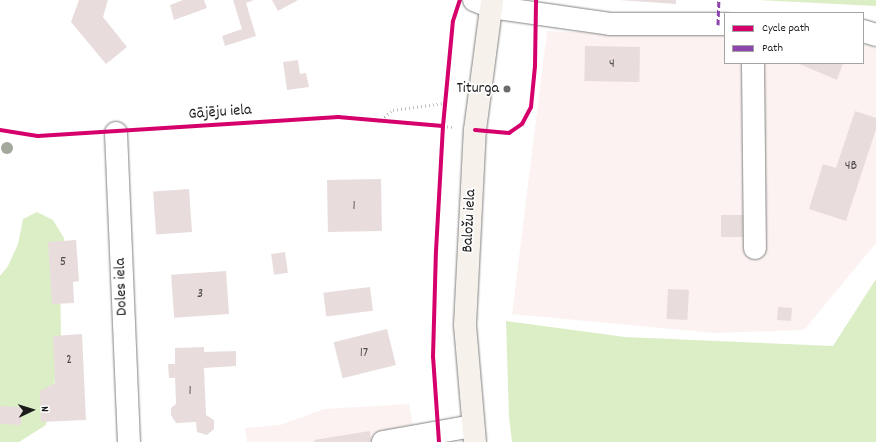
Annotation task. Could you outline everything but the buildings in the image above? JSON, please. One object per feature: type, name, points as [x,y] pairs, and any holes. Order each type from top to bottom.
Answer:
[{"type":"main road","name":"Baložu iela","points":[[474,434],[465,325],[474,130],[485,2]]},
{"type":"street","points":[[485,2],[610,24],[724,24]]},
{"type":"street","points":[[864,31],[876,34]]},
{"type":"street","points":[[754,64],[755,248]]},
{"type":"street","name":"Doles iela","points":[[116,133],[129,442]]},
{"type":"street","points":[[393,441],[474,434]]},
{"type":"path","points":[[445,110],[446,95]]},
{"type":"path","points":[[378,122],[393,110],[445,103]]},
{"type":"path","points":[[436,126],[443,128],[444,118]]},
{"type":"path","points":[[372,121],[385,122]]},
{"type":"shaded area","points":[[547,31],[669,35],[724,31],[724,64],[864,64],[864,44],[876,48],[876,243],[804,330],[714,333],[512,314]]},
{"type":"shaded area","points":[[409,404],[416,442],[247,442],[245,428],[280,425],[324,409]]},
{"type":"green space","points":[[759,0],[876,0],[876,6]]},
{"type":"green space","points":[[37,212],[53,220],[64,238],[60,272],[61,335],[55,379],[46,425],[19,442],[0,442],[0,276],[8,266],[18,244],[23,219]]},
{"type":"green space","points":[[876,279],[876,442],[512,442],[509,418],[506,321],[625,337],[833,346]]},
{"type":"marked path","points":[[718,25],[719,0]]},
{"type":"cycle path","points":[[439,442],[433,357],[436,251],[443,126],[453,21],[460,0]]},
{"type":"cycle path","points":[[475,130],[509,133],[522,124],[531,107],[535,66],[536,0]]},
{"type":"cycle path","name":"Gājēju iela","points":[[0,130],[38,136],[338,117],[443,126]]},
{"type":"place","name":"Titurga","points":[[507,89]]}]
